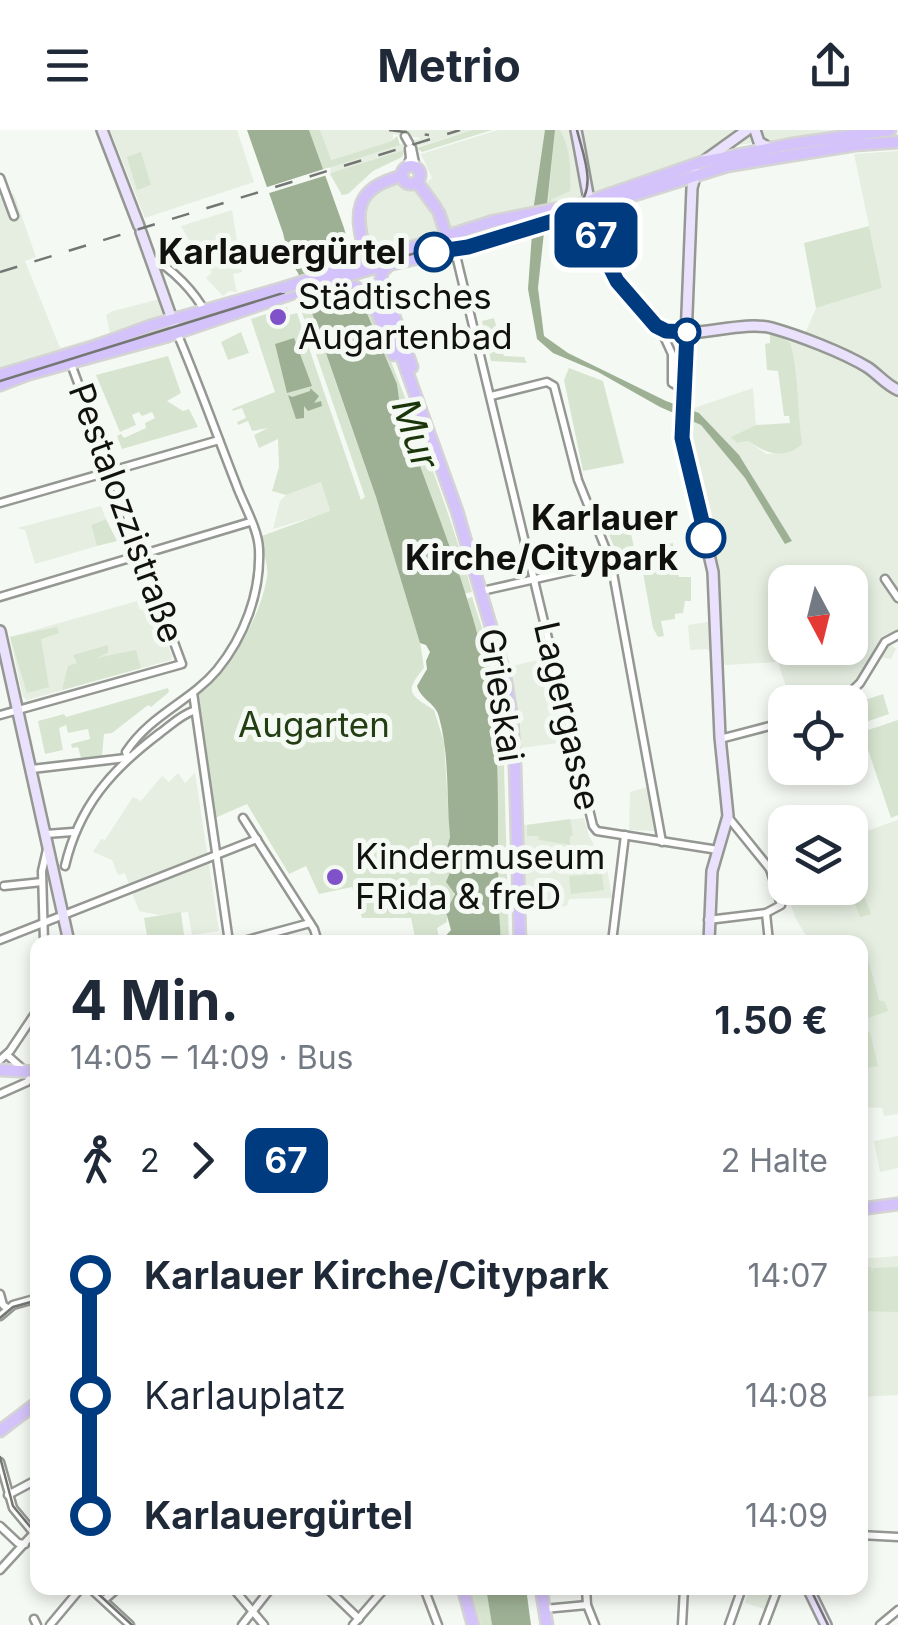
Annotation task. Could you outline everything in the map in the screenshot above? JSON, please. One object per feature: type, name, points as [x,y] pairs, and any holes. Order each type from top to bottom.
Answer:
[{"type":"main road","points":[[102,130],[177,332]]},
{"type":"main road","points":[[576,130],[600,247],[611,272],[662,330],[769,327],[863,365],[898,390]]},
{"type":"main road","points":[[709,935],[718,850],[728,816],[720,739],[713,568],[684,449],[683,406],[694,175],[702,162],[746,130]]},
{"type":"main road","points":[[755,130],[760,142],[769,148]]},
{"type":"main road","points":[[590,205],[702,162],[890,130]]},
{"type":"main road","points":[[323,284],[391,263],[455,250],[532,221],[694,175],[775,156],[898,142]]},
{"type":"main road","points":[[408,170],[408,184],[417,182],[437,210],[447,237]]},
{"type":"main road","name":"Grieskai","points":[[408,170],[376,184],[362,201],[358,219],[372,271],[482,592],[512,718],[520,935]]},
{"type":"main road","points":[[0,375],[171,320],[372,271],[494,220],[532,221]]},
{"type":"main road","points":[[391,263],[384,268],[381,279],[414,370],[417,397]]},
{"type":"main road","points":[[0,386],[177,332],[284,292],[341,281],[364,290],[417,397]]},
{"type":"main road","points":[[0,630],[66,935]]},
{"type":"main road","points":[[0,1070],[30,1072]]},
{"type":"main road","points":[[868,1207],[898,1204]]},
{"type":"main road","points":[[0,1431],[30,1408]]},
{"type":"main road","points":[[465,1595],[473,1625]]},
{"type":"main road","points":[[542,1595],[547,1625]]},
{"type":"main road","points":[[811,1595],[826,1625]]},
{"type":"street","points":[[408,143],[408,170]]},
{"type":"street","points":[[0,178],[14,216]]},
{"type":"street","name":"Lagergasse","points":[[455,250],[588,815],[597,830],[625,835],[613,935]]},
{"type":"street","points":[[151,258],[205,312]]},
{"type":"street","points":[[662,330],[671,349],[672,383],[684,390]]},
{"type":"street","points":[[128,758],[126,752],[142,729],[193,693],[217,670],[245,626],[258,578],[259,546],[177,332]]},
{"type":"street","name":"Pestalozzistraße","points":[[18,710],[182,664],[71,362]]},
{"type":"street","points":[[490,396],[546,382],[553,384],[578,480],[611,562],[662,842]]},
{"type":"street","points":[[0,503],[219,440]]},
{"type":"street","points":[[0,597],[250,522]]},
{"type":"street","points":[[482,592],[611,562]]},
{"type":"street","points":[[886,579],[898,598]]},
{"type":"street","points":[[859,685],[885,642],[898,635]]},
{"type":"street","points":[[193,693],[228,935]]},
{"type":"street","points":[[0,716],[18,710]]},
{"type":"street","points":[[65,866],[73,832],[128,758],[193,712]]},
{"type":"street","points":[[720,739],[768,726]]},
{"type":"street","points":[[32,769],[128,758]]},
{"type":"street","points":[[728,816],[768,866]]},
{"type":"street","points":[[243,818],[315,935]]},
{"type":"street","points":[[44,935],[42,882],[47,839],[73,832]]},
{"type":"street","points":[[625,835],[718,850]]},
{"type":"street","points":[[0,940],[257,838]]},
{"type":"street","points":[[4,886],[42,882]]},
{"type":"street","points":[[708,920],[766,913],[779,905]]},
{"type":"street","points":[[766,913],[768,935]]},
{"type":"street","points":[[266,935],[310,923]]},
{"type":"street","points":[[30,1020],[4,1057],[30,1070]]},
{"type":"street","points":[[0,1094],[30,1076]]},
{"type":"street","points":[[0,1294],[2,1305],[7,1308]]},
{"type":"street","points":[[0,1316],[7,1308],[30,1301]]},
{"type":"street","points":[[0,1462],[12,1508],[30,1529]]},
{"type":"street","points":[[8,1495],[30,1483]]},
{"type":"street","points":[[0,1526],[24,1544]]},
{"type":"street","points":[[868,1535],[898,1537]]},
{"type":"street","points":[[0,1570],[30,1537]]},
{"type":"street","points":[[50,1625],[74,1595]]},
{"type":"street","points":[[98,1595],[130,1625]]},
{"type":"street","points":[[104,1600],[110,1595]]},
{"type":"street","points":[[239,1595],[264,1625]]},
{"type":"street","points":[[242,1625],[250,1607],[263,1595]]},
{"type":"street","points":[[334,1595],[356,1622],[379,1595]]},
{"type":"street","points":[[427,1595],[438,1625]]},
{"type":"street","points":[[586,1595],[595,1625]]},
{"type":"street","points":[[682,1625],[684,1595]]},
{"type":"street","points":[[729,1625],[740,1595]]},
{"type":"street","points":[[765,1621],[775,1595]]},
{"type":"street","points":[[544,1609],[587,1605]]},
{"type":"street","points":[[880,1625],[898,1610]]},
{"type":"shaded area","points":[[110,130],[237,130],[254,182],[145,218]]},
{"type":"shaded area","name":"Mur","points":[[247,130],[309,130],[344,228],[358,292],[397,384],[401,413],[470,610],[482,650],[495,728],[501,935],[446,935],[451,930],[446,912],[455,894],[446,882],[451,870],[447,866],[450,852],[446,851],[450,837],[446,762],[437,712],[417,686],[427,669],[430,652],[420,643],[376,497]]},
{"type":"shaded area","points":[[320,130],[472,130],[330,174],[331,166],[421,138],[393,134],[393,141],[330,160]]},
{"type":"shaded area","points":[[498,130],[841,130],[725,147],[664,174],[602,193],[371,255],[364,229],[364,211],[370,197],[381,188],[401,184],[416,190],[432,178],[421,154]]},
{"type":"shaded area","points":[[545,130],[555,130],[538,288],[544,336],[568,353],[699,413],[739,455],[792,541],[785,544],[745,478],[701,425],[553,353],[537,339],[528,289]]},
{"type":"shaded area","points":[[898,151],[898,639],[891,645],[896,649],[891,659],[880,657],[862,685],[785,685],[779,665],[868,665],[868,565],[768,565],[768,663],[725,665],[707,649],[690,650],[688,625],[715,621],[714,580],[682,438],[691,409],[753,388],[756,425],[732,437],[737,443],[748,441],[766,454],[787,453],[801,444],[790,342],[803,338],[816,308],[882,288],[854,154]]},
{"type":"shaded area","points":[[14,194],[36,257],[25,261],[60,348],[110,333],[106,315],[113,311],[164,298],[175,327],[0,380],[0,198]]},
{"type":"shaded area","points":[[232,210],[242,272],[233,274],[237,292],[229,291],[223,296],[206,278],[212,272],[181,226]]},
{"type":"shaded area","points":[[294,338],[312,386],[287,393],[275,344]]},
{"type":"shaded area","points":[[310,388],[319,396],[314,403],[321,401],[322,406],[308,411],[304,406],[304,418],[296,419],[288,395],[292,397]]},
{"type":"shaded area","points":[[321,482],[330,512],[273,529],[280,501],[286,495]]},
{"type":"shaded area","points":[[101,506],[106,519],[91,525],[97,546],[35,564],[25,530],[17,528]]},
{"type":"shaded area","points":[[137,601],[140,610],[153,606],[171,660],[27,700],[23,697],[10,637]]},
{"type":"shaded area","points":[[546,658],[566,742],[521,748],[520,718],[510,670],[512,666]]},
{"type":"shaded area","points":[[178,773],[185,783],[195,773],[219,931],[192,935],[188,912],[159,915],[139,911],[125,873],[118,875],[112,860],[93,852],[133,797],[141,801],[162,776],[169,782]]},
{"type":"shaded area","points":[[648,787],[655,831],[629,830],[630,792]]},
{"type":"shaded area","points":[[584,818],[607,868],[612,898],[569,899],[567,906],[525,911],[524,825]]},
{"type":"shaded area","points":[[898,820],[898,1114],[884,1116],[882,1108],[868,1107],[868,935],[806,935],[791,905],[868,905],[868,831]]},
{"type":"shaded area","points":[[898,1136],[898,1168],[880,1172],[874,1141]]},
{"type":"shaded area","points":[[898,1256],[898,1395],[868,1397],[868,1258]]},
{"type":"shaded area","points":[[487,1595],[527,1595],[531,1625],[492,1625]]},
{"type":"shaded area","points":[[747,1595],[773,1595],[767,1610],[745,1603]]},
{"type":"green space","points":[[309,130],[320,130],[331,160],[397,136],[400,145],[322,170]]},
{"type":"green space","points":[[472,130],[492,130],[422,152],[417,148]]},
{"type":"green space","points":[[555,130],[560,130],[568,152],[570,191],[548,205]]},
{"type":"green space","points":[[405,150],[402,157],[373,171],[348,194],[342,195],[330,174],[334,172]]},
{"type":"green space","points":[[141,152],[151,185],[137,190],[127,157]]},
{"type":"green space","points":[[869,226],[882,288],[816,308],[804,243]]},
{"type":"green space","points":[[358,292],[369,304],[424,446],[472,592],[463,594],[401,413],[397,384]]},
{"type":"green space","name":"Augarten","points":[[307,300],[418,628],[424,668],[413,683],[412,693],[434,710],[444,742],[450,837],[446,851],[450,851],[454,890],[447,922],[437,928],[438,935],[415,935],[411,918],[362,918],[352,887],[319,894],[306,866],[289,874],[247,804],[215,818],[198,693],[232,656],[258,609],[267,572],[259,537],[330,511],[321,482],[286,495],[272,491],[279,467],[278,439],[259,448],[254,435],[268,428],[252,431],[248,421],[238,425],[246,418],[242,408],[232,409],[275,392],[251,319],[287,307],[289,315],[297,313],[361,500],[365,497],[301,310]]},
{"type":"green space","points":[[494,318],[504,356],[524,357],[527,363],[491,361],[482,321]]},
{"type":"green space","points":[[241,332],[249,353],[228,360],[221,342]]},
{"type":"green space","points":[[770,332],[790,342],[802,444],[781,454],[748,441],[737,443],[731,437],[756,425],[790,423],[789,416],[784,416],[778,371],[767,370],[765,344],[770,343]]},
{"type":"green space","points":[[168,356],[181,393],[167,401],[183,411],[189,409],[198,427],[122,449],[117,436],[121,434],[124,438],[146,428],[145,423],[155,418],[152,412],[142,416],[139,412],[132,415],[136,425],[120,432],[96,375]]},
{"type":"green space","points":[[569,368],[603,381],[624,463],[583,471],[564,380]]},
{"type":"green space","points":[[106,519],[117,541],[97,546],[91,525]]},
{"type":"green space","points":[[628,520],[635,552],[618,556],[605,525]]},
{"type":"green space","points":[[673,543],[679,577],[691,577],[691,601],[685,601],[683,613],[675,614],[675,619],[661,621],[664,636],[658,637],[640,556],[653,547]]},
{"type":"green space","points":[[472,597],[484,634],[503,732],[509,935],[500,935],[496,885],[495,727],[478,636],[465,599]]},
{"type":"green space","points":[[57,627],[59,633],[41,639],[49,687],[27,693],[10,637]]},
{"type":"green space","points":[[108,645],[108,653],[96,658],[136,650],[141,668],[62,690],[68,666],[77,663],[73,655]]},
{"type":"green space","points":[[168,688],[169,692],[151,707],[148,705],[112,733],[104,734],[102,756],[81,758],[78,747],[72,748],[71,744],[90,739],[88,729],[68,733],[66,725],[59,728],[63,750],[45,754],[38,721],[64,714],[66,717]]},
{"type":"green space","points":[[883,694],[889,714],[868,721],[868,699]]},
{"type":"green space","points":[[898,720],[898,815],[891,818],[868,750],[868,730]]},
{"type":"green space","points":[[570,819],[570,845],[527,836],[527,825]]},
{"type":"green space","points":[[602,874],[604,890],[571,894],[569,876]]},
{"type":"green space","points":[[855,905],[868,905],[871,914],[860,917]]},
{"type":"green space","points":[[181,912],[184,935],[147,935],[144,918]]},
{"type":"green space","points":[[868,960],[879,1000],[885,1002],[888,1011],[868,1018]]},
{"type":"green space","points":[[868,1031],[870,1033],[878,1066],[868,1068]]},
{"type":"green space","points":[[868,1267],[872,1273],[873,1268],[898,1267],[898,1312],[868,1311]]},
{"type":"green space","points":[[473,1595],[487,1595],[492,1625],[481,1625]]},
{"type":"pier","points":[[327,168],[329,175],[263,195],[261,189]]},
{"type":"tram line","points":[[0,381],[373,265],[576,208],[583,200],[588,181],[577,130]]},
{"type":"tram line","points":[[0,1318],[13,1307],[30,1302]]},
{"type":"tram line","points":[[0,1457],[13,1506],[30,1526]]},
{"type":"tram line","points":[[100,1595],[132,1625]]},
{"type":"tram line","points":[[813,1595],[828,1625]]},
{"type":"railway","points":[[389,130],[429,135]]},
{"type":"railway","points":[[0,272],[460,130]]},
{"type":"bus line","name":"67","points":[[434,252],[468,247],[592,209],[600,247],[617,281],[656,326],[666,331],[687,332],[682,438],[706,538]]},
{"type":"place","name":"Karlauergürtel","points":[[434,252]]},
{"type":"place","name":"Städtisches Augartenbad","points":[[278,317]]},
{"type":"place","name":"Karlauer Kirche/Citypark","points":[[706,538]]},
{"type":"place","name":"Kindermuseum FRida & freD","points":[[335,877]]}]
